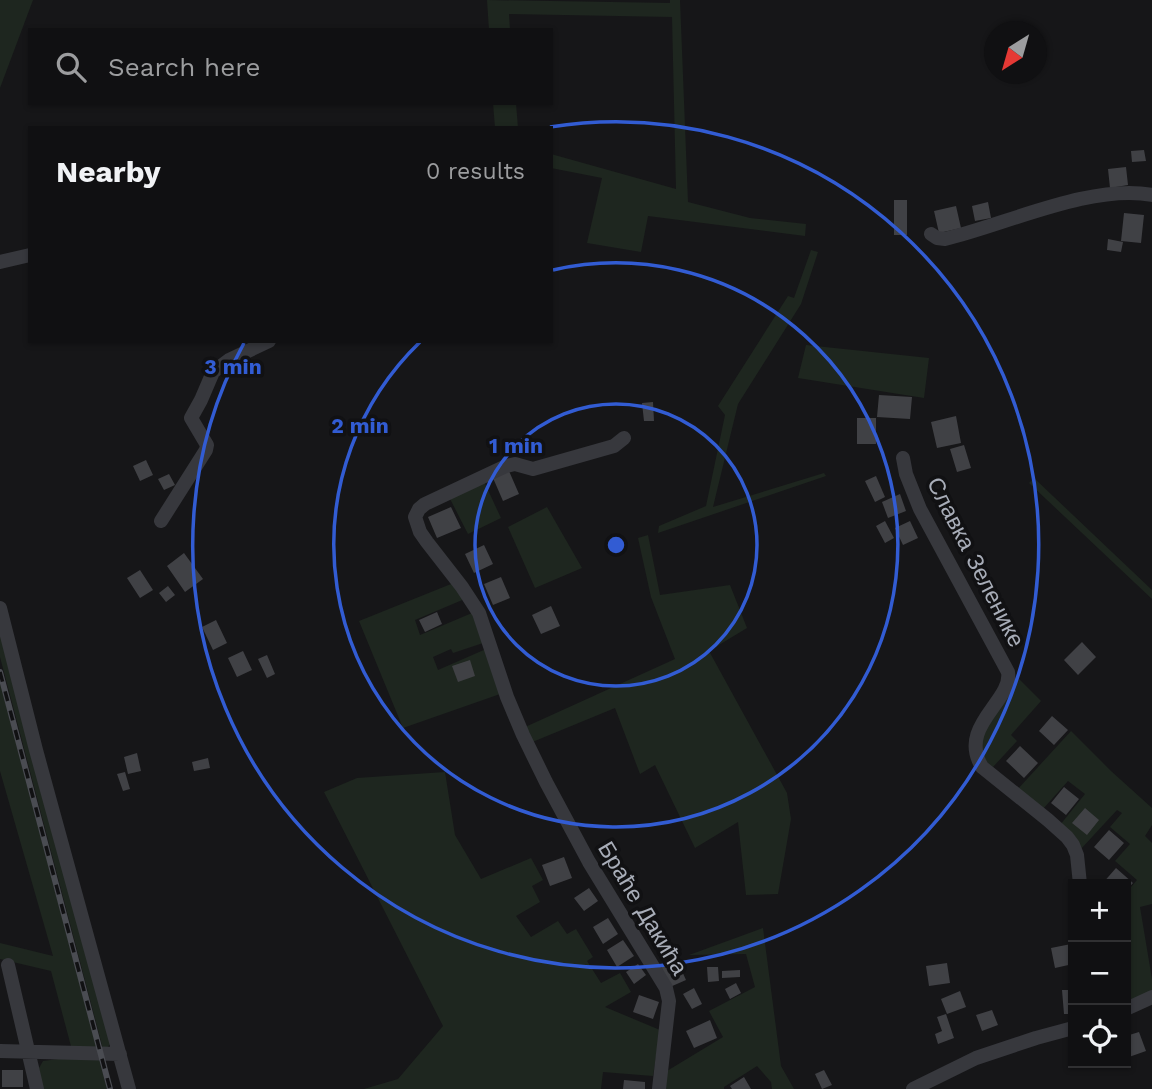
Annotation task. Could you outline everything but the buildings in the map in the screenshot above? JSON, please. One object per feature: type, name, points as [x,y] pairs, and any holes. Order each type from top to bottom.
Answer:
[{"type":"street","points":[[930,234],[945,239],[1058,205],[1107,194],[1152,195]]},
{"type":"street","points":[[0,262],[28,255]]},
{"type":"street","points":[[161,521],[206,450],[207,445],[191,418],[213,372],[229,360],[265,343]]},
{"type":"street","name":"Браће Дакића","points":[[624,438],[614,446],[533,469],[515,464],[506,466],[425,504],[415,517],[427,542],[479,613],[514,715],[546,782],[608,895],[666,988],[669,1001],[659,1089]]},
{"type":"street","name":"Славка Зеленике","points":[[903,458],[906,474],[920,509],[1007,672],[1007,684],[978,733],[978,760],[982,767],[1067,837],[1077,855],[1079,879]]},
{"type":"street","points":[[0,608],[129,1089]]},
{"type":"street","points":[[8,965],[37,1089]]},
{"type":"street","points":[[1131,1007],[1152,997]]},
{"type":"street","points":[[913,1089],[976,1058],[1068,1029]]},
{"type":"street","points":[[0,1051],[120,1054]]},
{"type":"shaded area","points":[[0,0],[33,0],[0,88]]},
{"type":"shaded area","points":[[487,0],[670,3],[670,0],[680,0],[688,202],[750,218],[806,224],[805,236],[648,216],[641,252],[587,243],[602,178],[553,168],[553,155],[676,189],[672,17],[509,14],[510,28],[489,28]]},
{"type":"shaded area","points":[[493,105],[516,105],[518,126],[495,126]]},
{"type":"shaded area","points":[[811,250],[818,252],[801,304],[738,404],[713,507],[824,473],[826,476],[658,533],[659,526],[706,506],[725,415],[718,406],[788,296],[794,298]]},
{"type":"shaded area","points":[[806,345],[929,358],[924,398],[798,378]]},
{"type":"shaded area","points":[[480,473],[501,518],[468,534],[446,491]]},
{"type":"shaded area","points":[[1034,478],[1152,590],[1152,599],[1029,483]]},
{"type":"shaded area","points":[[547,507],[582,568],[535,588],[508,527]]},
{"type":"shaded area","points":[[648,535],[660,595],[730,585],[747,628],[709,651],[787,793],[791,819],[778,894],[746,895],[738,822],[695,848],[655,765],[640,774],[615,708],[530,743],[523,728],[675,659],[651,597],[638,538]]},
{"type":"shaded area","points":[[456,582],[467,598],[415,620],[420,635],[472,613],[483,643],[453,653],[451,649],[433,657],[438,670],[486,649],[503,693],[403,728],[359,621]]},
{"type":"shaded area","points":[[0,630],[111,1043],[107,1048],[103,1049],[0,657]]},
{"type":"shaded area","points":[[1019,679],[1041,701],[1011,735],[1017,741],[993,767],[984,758],[981,747],[983,735],[996,710]]},
{"type":"shaded area","points":[[0,683],[97,1050],[72,1050],[51,971],[0,959],[0,943],[53,956],[0,771]]},
{"type":"shaded area","points":[[1071,731],[1152,808],[1152,825],[1145,836],[1152,843],[1152,904],[1140,907],[1152,994],[1131,1003],[1131,887],[1137,880],[1115,861],[1130,844],[1110,827],[1122,813],[1117,810],[1080,850],[1060,825],[1085,794],[1068,781],[1043,809],[1017,790]]},
{"type":"shaded area","points":[[445,772],[455,835],[481,879],[531,858],[543,880],[532,886],[540,902],[516,916],[531,937],[558,921],[567,934],[576,929],[593,957],[587,961],[601,983],[620,973],[631,992],[605,1007],[660,1030],[653,1076],[603,1072],[601,1089],[364,1089],[398,1079],[443,1026],[324,792],[357,778]]},
{"type":"shaded area","points":[[763,928],[781,1066],[794,1089],[772,1089],[771,1082],[757,1066],[724,1089],[661,1089],[662,1074],[723,1037],[709,1011],[755,987],[746,954],[689,955]]},
{"type":"shaded area","points":[[99,1059],[107,1089],[40,1089],[39,1068],[43,1061]]},
{"type":"railway","points":[[0,672],[110,1089]]}]
